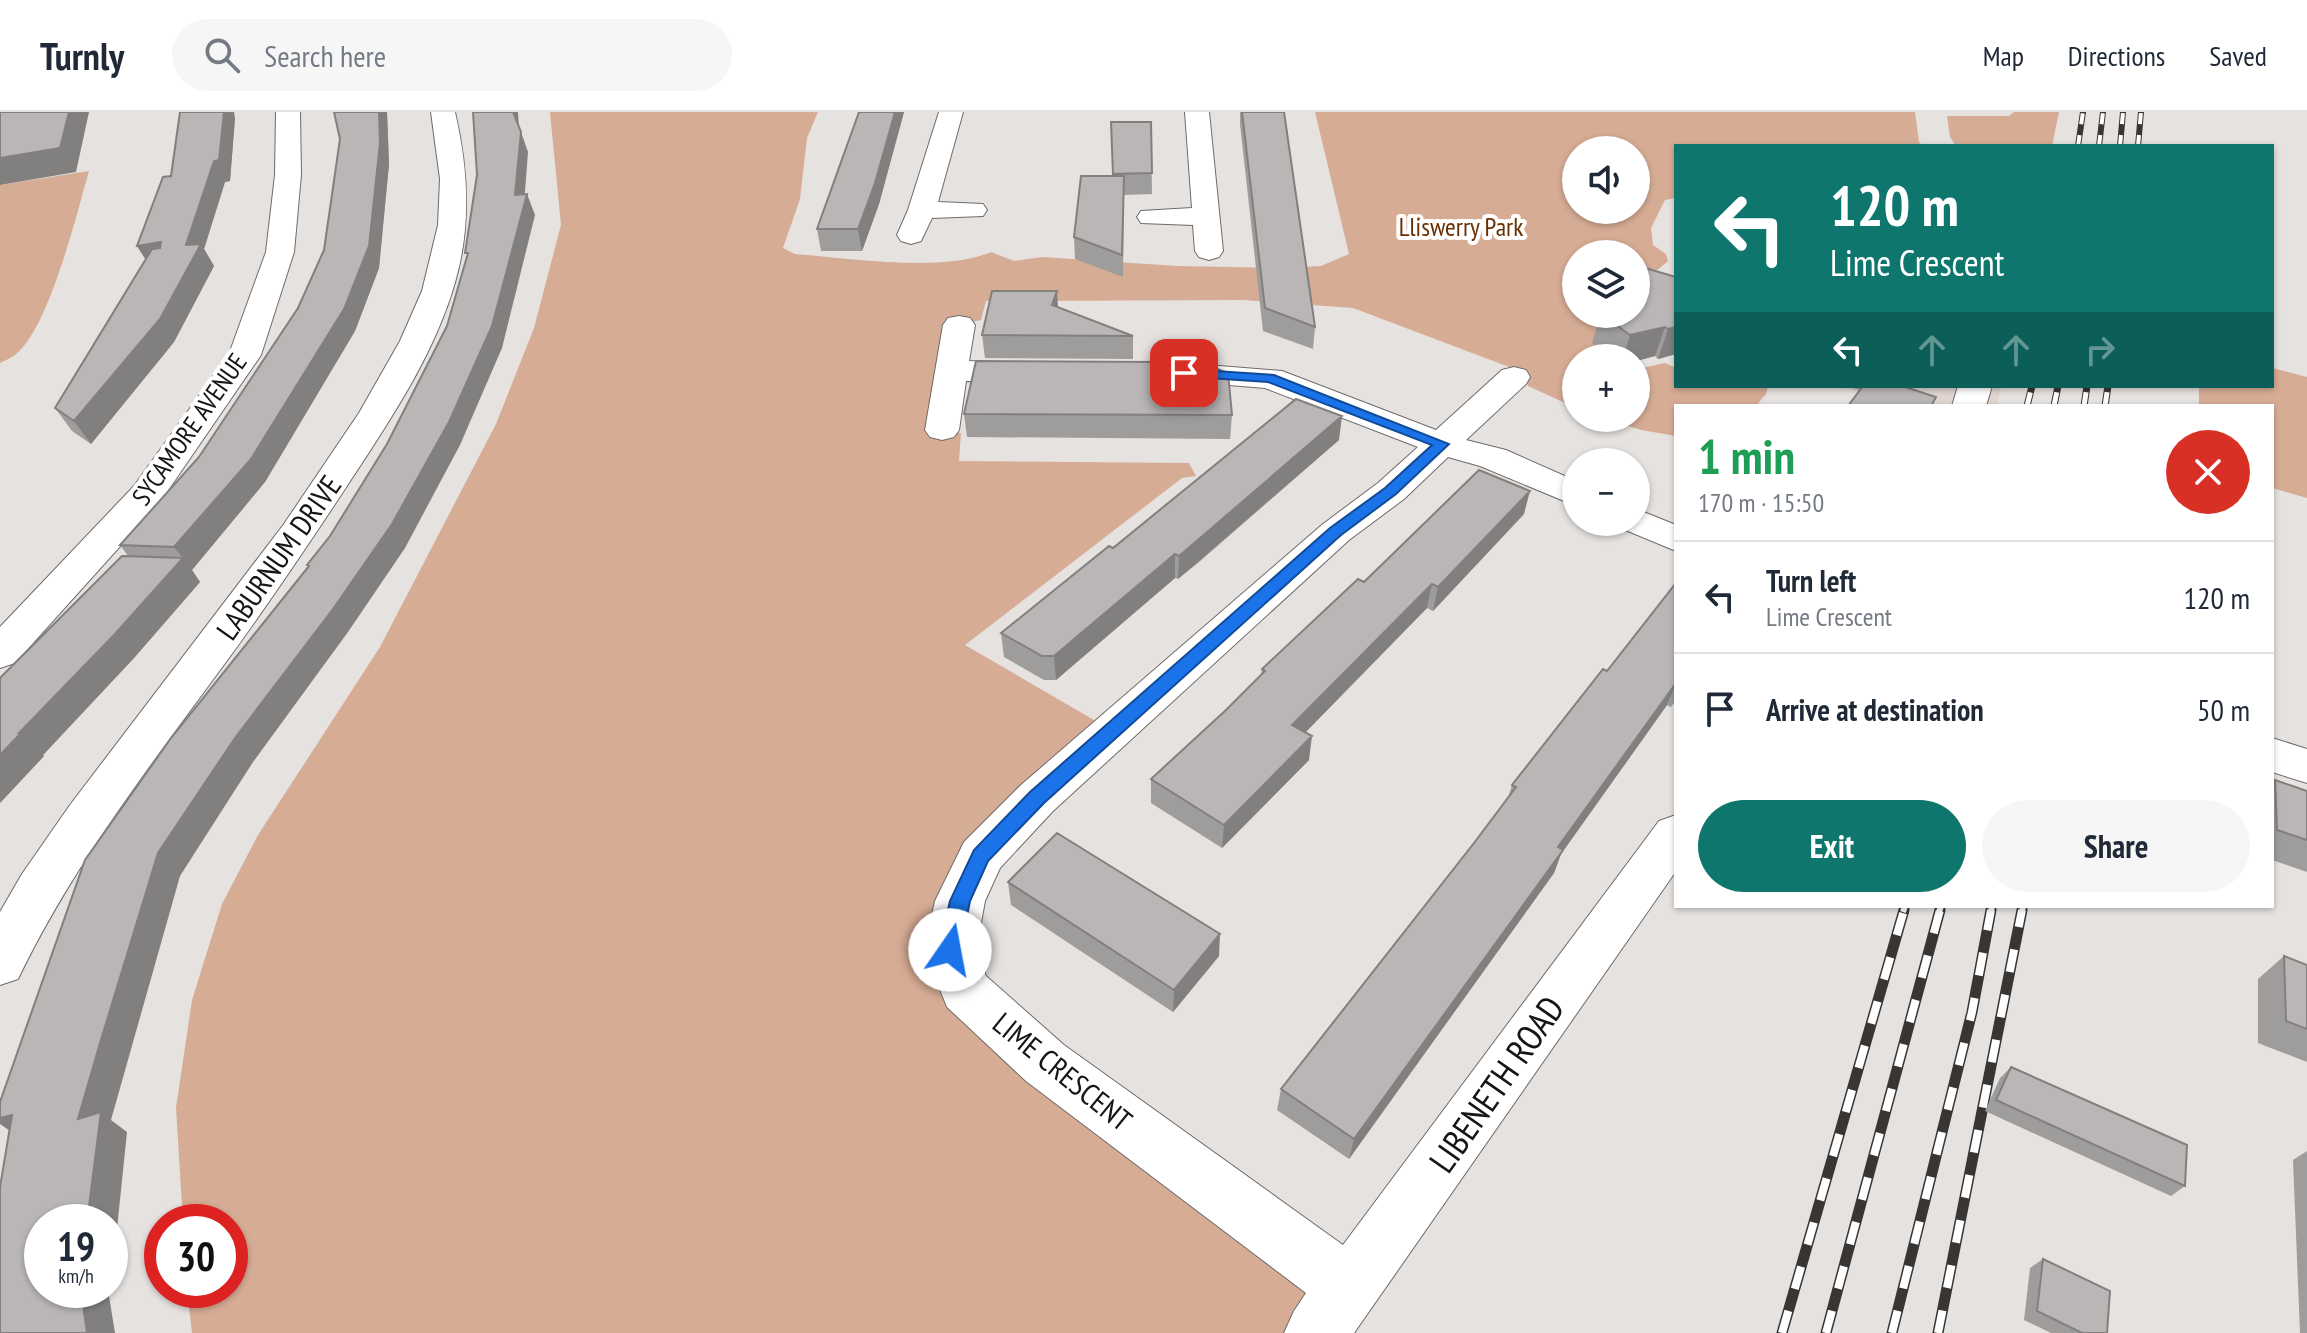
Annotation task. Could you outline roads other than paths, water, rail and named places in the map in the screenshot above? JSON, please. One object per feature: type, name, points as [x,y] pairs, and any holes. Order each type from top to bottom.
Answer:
[{"type":"street","name":"SYCAMORE AVENUE","points":[[0,653],[147,494],[245,355],[280,252],[288,175],[288,112]]},
{"type":"street","name":"LABURNUM DRIVE","points":[[0,963],[16,929],[105,792],[258,591],[356,446],[403,364],[437,290],[453,221],[453,169],[443,112]]},
{"type":"street","points":[[951,112],[916,222],[973,210]]},
{"type":"street","points":[[1197,112],[1209,251]]},
{"type":"street","points":[[1151,217],[1206,216]]},
{"type":"street","points":[[942,430],[959,325]]},
{"type":"street","points":[[951,371],[1061,372]]},
{"type":"street","points":[[1140,372],[1270,378],[1441,444],[1493,458],[1562,489]]},
{"type":"street","name":"LIME CRESCENT","points":[[1350,1288],[1045,1063],[966,991],[950,950],[960,901],[981,856],[1028,807],[1336,532],[1391,491],[1514,377]]},
{"type":"street","points":[[1650,527],[1674,538]]},
{"type":"street","points":[[2274,756],[2307,766]]},
{"type":"street","name":"LIBENETH ROAD","points":[[1316,1333],[1674,837]]},
{"type":"railway","points":[[2078,144],[2083,112]]},
{"type":"railway","points":[[2099,144],[2103,112]]},
{"type":"railway","points":[[2120,144],[2123,112]]},
{"type":"railway","points":[[2138,144],[2141,112]]},
{"type":"railway","points":[[2028,404],[2032,388]]},
{"type":"railway","points":[[2054,404],[2058,388]]},
{"type":"railway","points":[[2084,404],[2087,388]]},
{"type":"railway","points":[[2105,404],[2108,388]]},
{"type":"railway","points":[[1903,912],[1904,908]]},
{"type":"railway","points":[[1939,912],[1940,908]]},
{"type":"railway","points":[[1991,912],[1992,908]]},
{"type":"railway","points":[[2022,912],[2023,908]]},
{"type":"railway","points":[[1782,1333],[1904,910]]},
{"type":"railway","points":[[1826,1333],[1940,910]]},
{"type":"railway","points":[[1892,1333],[1972,1012],[1991,910]]},
{"type":"railway","points":[[1938,1333],[2022,910]]},
{"type":"park label","name":"Lliswerry Park","points":[[1461,226]]}]
